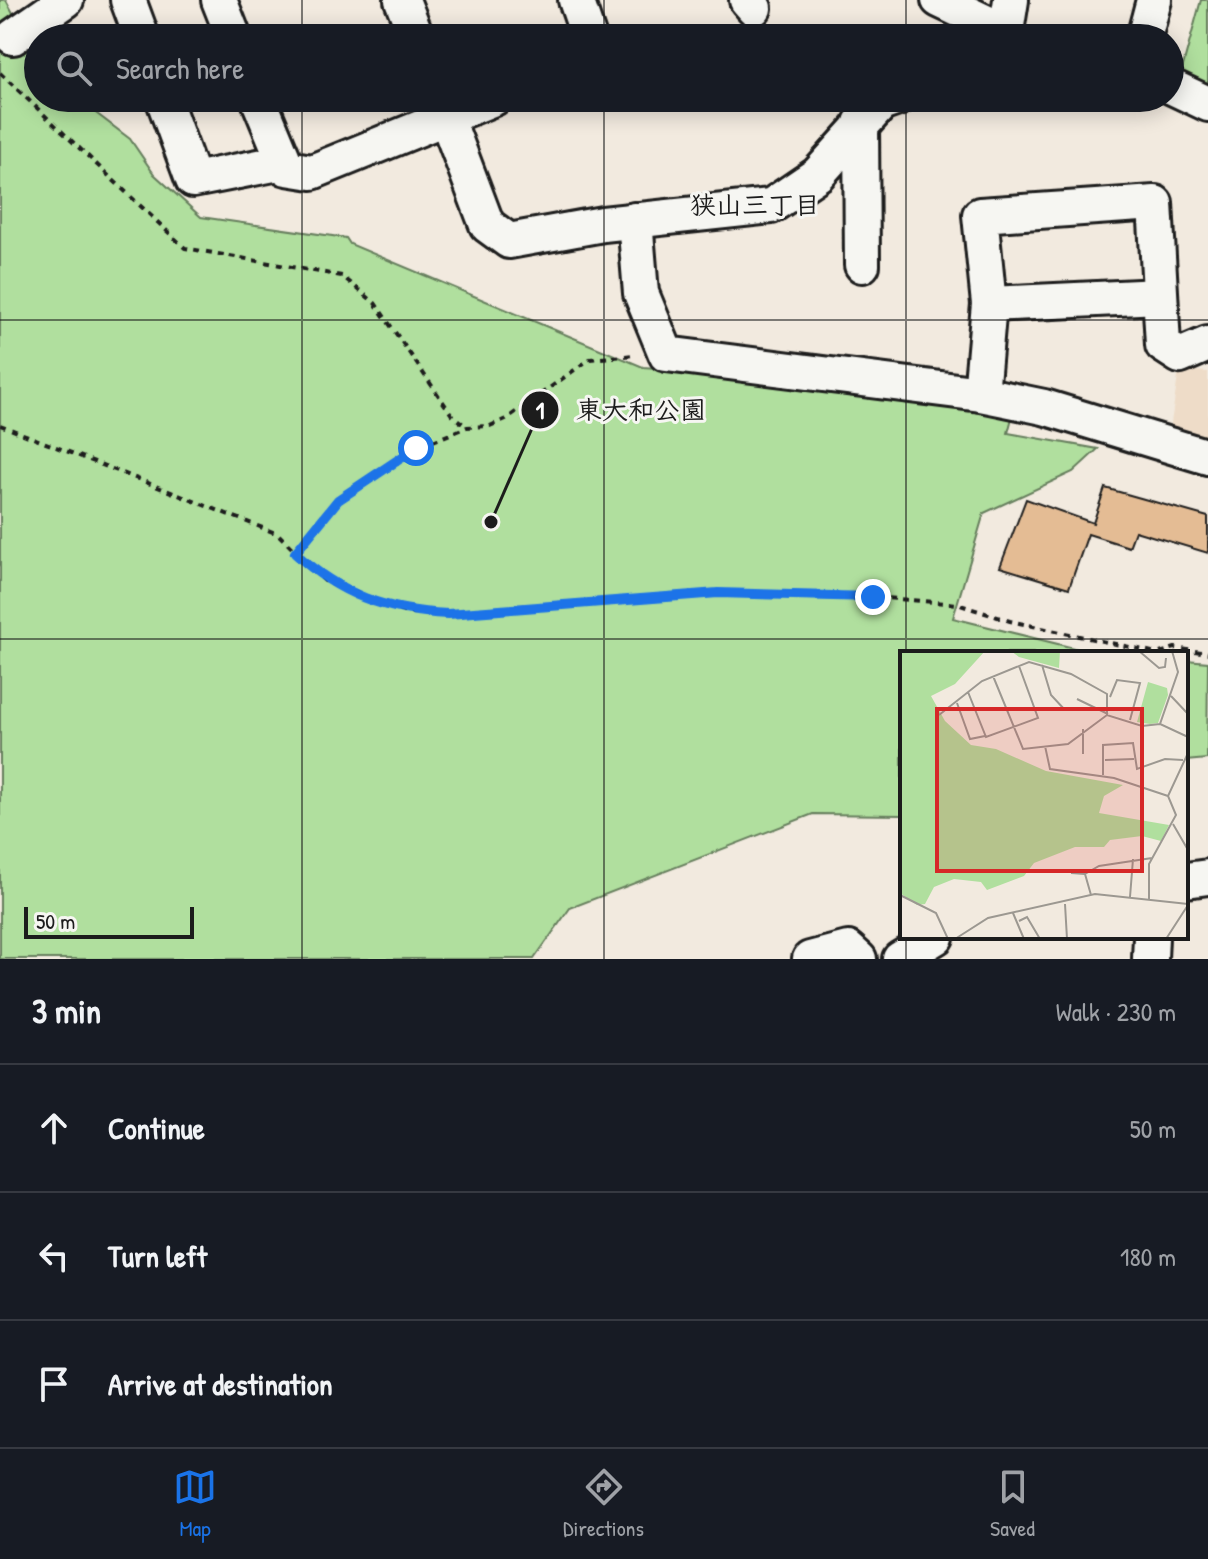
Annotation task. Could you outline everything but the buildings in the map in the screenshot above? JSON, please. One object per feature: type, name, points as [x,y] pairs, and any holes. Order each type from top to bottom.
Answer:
[{"type":"street","points":[[32,24],[66,0]]},
{"type":"street","points":[[128,0],[137,24]]},
{"type":"street","points":[[219,0],[228,24]]},
{"type":"street","points":[[402,0],[411,24]]},
{"type":"street","points":[[576,0],[584,24]]},
{"type":"street","points":[[939,0],[1007,23]]},
{"type":"street","points":[[1148,24],[1154,0]]},
{"type":"street","points":[[13,37],[24,29]]},
{"type":"street","points":[[1184,93],[1208,104]]},
{"type":"street","points":[[168,112],[193,180],[284,162]]},
{"type":"street","points":[[264,112],[287,168],[312,172],[435,112]]},
{"type":"street","points":[[445,112],[487,225],[509,241],[635,220],[771,206],[818,174],[873,112]]},
{"type":"street","points":[[861,123],[862,265]]},
{"type":"street","points":[[981,394],[989,304],[980,215],[1155,203],[1163,345],[1180,356],[1208,344]]},
{"type":"street","points":[[635,220],[641,293],[666,354],[981,394],[1044,407],[1208,457]]},
{"type":"street","points":[[989,304],[1160,296]]},
{"type":"street","points":[[1188,880],[1208,877]]},
{"type":"street","points":[[900,959],[933,939]]},
{"type":"street","points":[[1150,959],[1151,939]]},
{"type":"street","points":[[810,959],[848,949],[859,959]]},
{"type":"path","points":[[0,73],[24,96]]},
{"type":"path","points":[[41,112],[185,248],[342,276],[375,303],[452,415],[467,427]]},
{"type":"path","points":[[295,553],[338,500],[416,448],[467,427],[490,426],[506,419],[590,359],[666,354]]},
{"type":"path","points":[[0,425],[278,534],[325,581],[404,612],[448,614],[718,593],[873,597],[957,604],[1010,621],[1149,651]]},
{"type":"path","points":[[1165,651],[1175,648],[1208,653]]},
{"type":"shaded area","points":[[1179,370],[1208,372],[1208,440],[1169,436]]},
{"type":"green space","points":[[0,0],[6,0],[24,33],[24,112],[94,112],[130,139],[154,174],[201,217],[346,238],[350,244],[643,367],[708,372],[1013,414],[1008,433],[1098,449],[1073,472],[984,513],[953,618],[1086,651],[900,651],[900,815],[813,814],[570,908],[534,959],[0,959]]},
{"type":"green space","points":[[1201,0],[1208,0],[1208,93],[1184,83],[1184,63]]},
{"type":"green space","points":[[1188,660],[1208,662],[1207,759],[1188,761]]},
{"type":"place","name":"東大和公園","points":[[491,522]]},
{"type":"district","name":"狭山三丁目","points":[[755,205]]},
{"type":"route","points":[[416,448],[338,500],[295,553],[325,581],[404,612],[448,614],[718,593],[873,597]]}]
